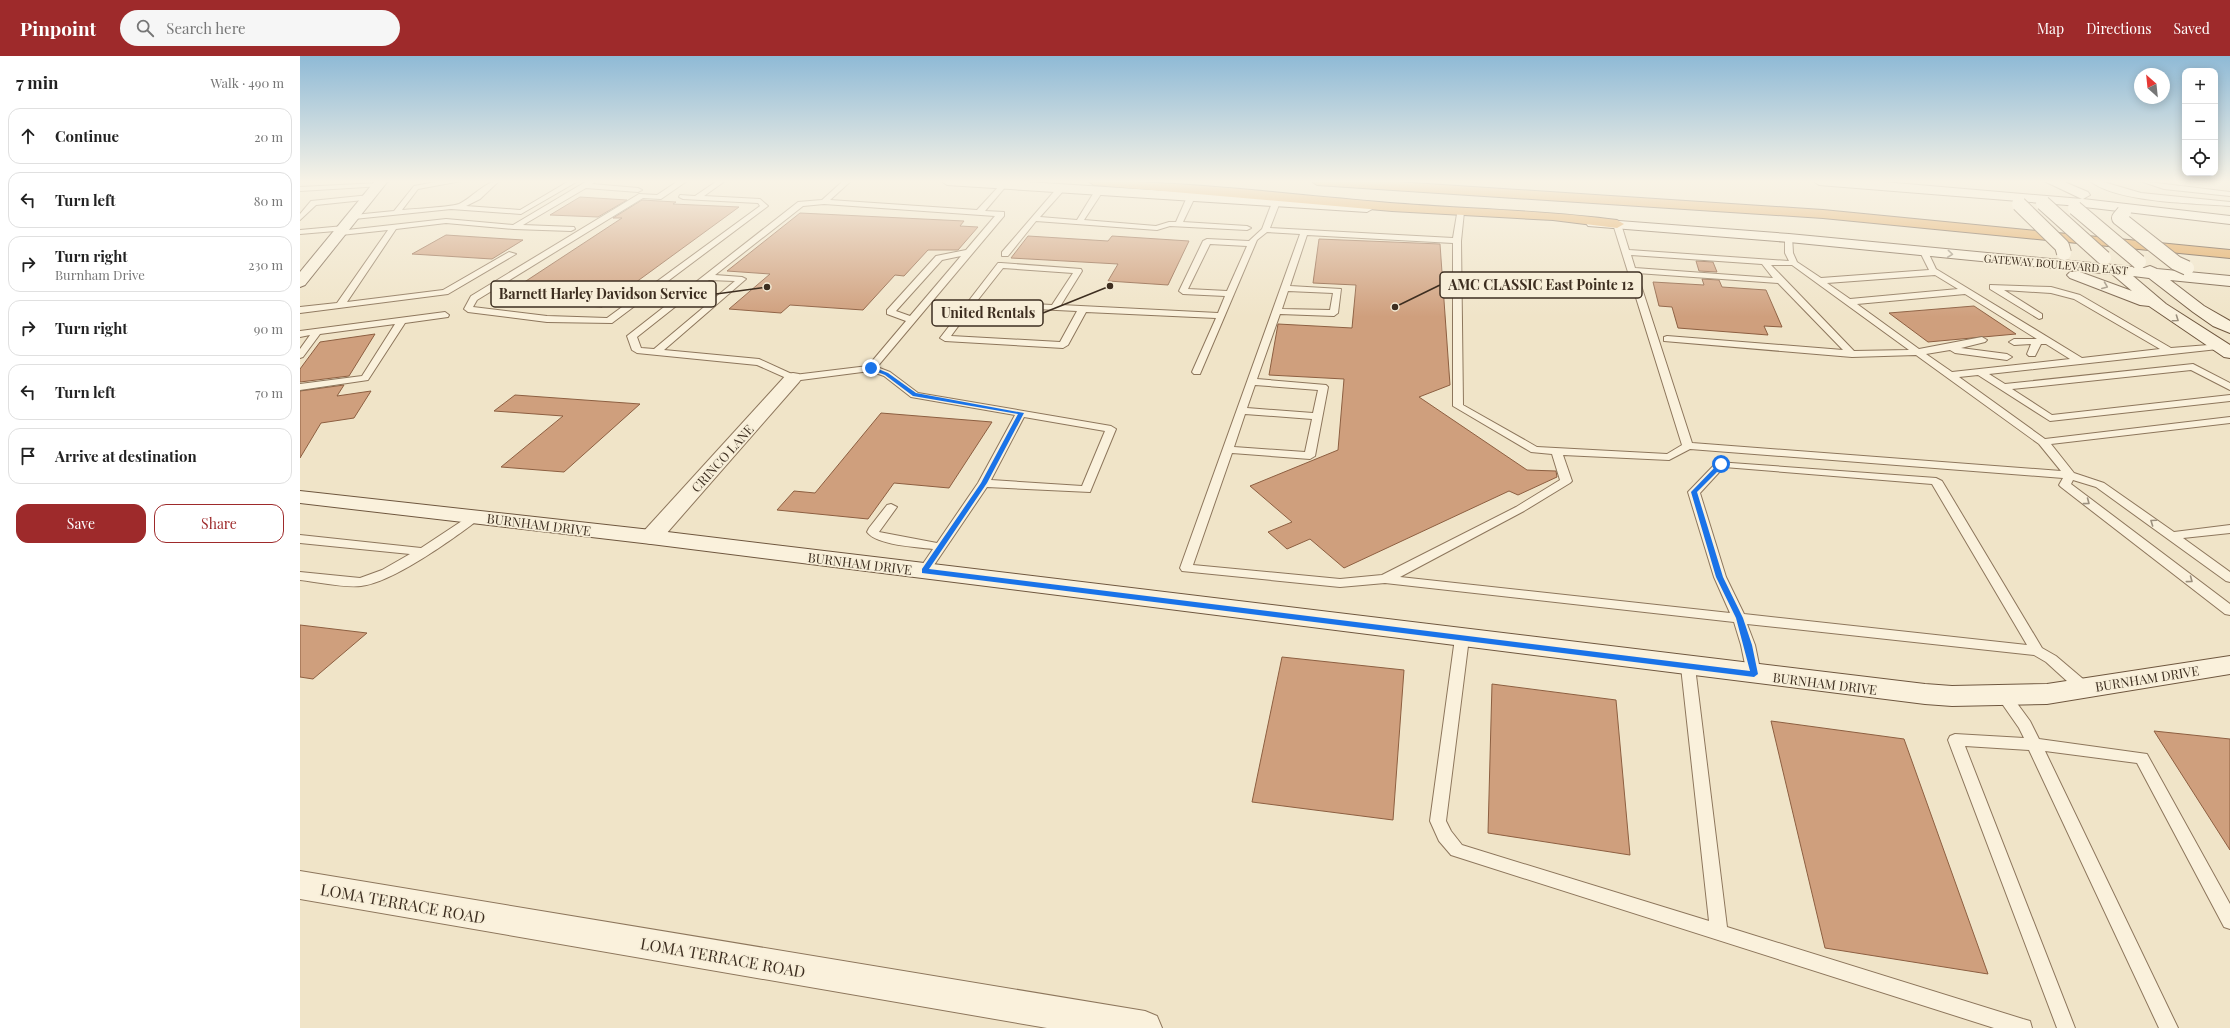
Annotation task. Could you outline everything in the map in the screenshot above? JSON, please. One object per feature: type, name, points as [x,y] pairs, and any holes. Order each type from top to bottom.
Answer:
[{"type":"highway","points":[[1949,226],[2230,254]]},
{"type":"highway","points":[[2091,226],[2167,234]]},
{"type":"highway","points":[[2198,238],[2230,241]]},
{"type":"main road","points":[[300,282],[346,226]]},
{"type":"main road","name":"GATEWAY BOULEVARD EAST","points":[[1645,226],[1789,238],[2118,271],[2230,280]]},
{"type":"main road","points":[[2014,260],[2064,253],[2062,246],[2042,226]]},
{"type":"main road","points":[[2068,226],[2160,307],[2224,349]]},
{"type":"main road","points":[[2097,226],[2173,291],[2213,320],[2230,328]]},
{"type":"main road","points":[[2130,226],[2176,263],[2187,268],[2230,280]]},
{"type":"main road","points":[[2014,260],[2081,276],[2160,307]]},
{"type":"main road","points":[[2213,320],[2200,298],[2202,292],[2206,289],[2230,284]]},
{"type":"main road","name":"CRINCO LANE","points":[[650,537],[793,378]]},
{"type":"main road","name":"BURNHAM DRIVE","points":[[300,497],[650,537],[1925,694],[2047,694],[2230,664]]},
{"type":"main road","name":"LOMA TERRACE ROAD","points":[[300,886],[1145,1028]]},
{"type":"lane","points":[[300,232],[400,226]]},
{"type":"lane","points":[[507,226],[572,229]]},
{"type":"lane","points":[[592,226],[474,298],[468,309],[547,319],[609,321],[737,226]]},
{"type":"lane","points":[[773,226],[632,336],[637,350],[759,362],[793,378],[871,368],[887,374],[915,395],[1111,429],[1086,490],[984,483]]},
{"type":"lane","points":[[871,368],[991,226]]},
{"type":"lane","points":[[1005,254],[1028,226]]},
{"type":"lane","points":[[1136,226],[1157,228],[1162,226]]},
{"type":"lane","points":[[1209,226],[1247,228]]},
{"type":"lane","points":[[1196,372],[1254,239],[1265,230],[1266,226]]},
{"type":"lane","points":[[1459,226],[1457,241],[1458,406],[1535,450],[1669,456],[1688,446],[2070,475],[2100,485],[2230,578]]},
{"type":"lane","points":[[1617,226],[1688,446]]},
{"type":"lane","points":[[340,305],[394,227]]},
{"type":"lane","points":[[1265,230],[1457,241]]},
{"type":"lane","points":[[1304,233],[1186,568],[1340,584],[1385,579],[2037,651],[2051,659],[2084,688]]},
{"type":"lane","points":[[1789,238],[1789,253],[1794,262],[2043,442],[2070,475]]},
{"type":"lane","points":[[1231,294],[1183,291],[1207,241],[1252,244]]},
{"type":"lane","points":[[912,320],[890,312],[939,258],[969,252]]},
{"type":"lane","points":[[1626,252],[1764,262],[1794,262]]},
{"type":"lane","points":[[1924,252],[1928,265],[1936,272],[2080,361]]},
{"type":"lane","points":[[300,310],[445,292],[512,254]]},
{"type":"lane","points":[[1764,262],[1780,281],[1852,354]]},
{"type":"lane","points":[[1055,307],[1078,271],[1001,265],[945,338],[1062,345],[1083,309]]},
{"type":"lane","points":[[1632,270],[1780,281]]},
{"type":"lane","points":[[1820,281],[1936,272]]},
{"type":"lane","points":[[656,352],[742,279],[708,277]]},
{"type":"lane","points":[[2039,316],[1993,287],[2051,290],[2077,297],[2169,351]]},
{"type":"lane","points":[[1277,310],[1334,313],[1338,291],[1284,288]]},
{"type":"lane","points":[[1849,302],[1966,291]]},
{"type":"lane","points":[[971,303],[1221,316]]},
{"type":"lane","points":[[300,334],[445,315]]},
{"type":"lane","points":[[300,387],[365,378],[402,320]]},
{"type":"lane","points":[[300,355],[318,331]]},
{"type":"lane","points":[[1667,340],[1852,354],[1907,354],[1950,349],[1996,349],[1950,349]]},
{"type":"lane","points":[[2020,346],[2047,341]]},
{"type":"lane","points":[[2020,346],[2038,342]]},
{"type":"lane","points":[[2020,346],[2038,342]]},
{"type":"lane","points":[[1950,375],[2169,351],[2224,349]]},
{"type":"lane","points":[[2003,387],[2193,367],[2230,387]]},
{"type":"lane","points":[[1980,372],[2050,418],[2230,398]]},
{"type":"lane","points":[[1228,450],[1310,456],[1323,387],[1252,382]]},
{"type":"lane","points":[[1241,411],[1318,416]]},
{"type":"lane","points":[[924,571],[984,483],[1021,413]]},
{"type":"lane","points":[[2043,442],[2230,420]]},
{"type":"lane","points":[[1385,579],[1520,509],[1566,481],[1556,451]]},
{"type":"lane","points":[[1754,674],[1739,618],[1720,577],[1694,492],[1721,464],[1936,481],[2037,651]]},
{"type":"lane","points":[[2070,475],[2065,485],[2230,611]]},
{"type":"lane","points":[[891,507],[875,528],[873,532],[875,535],[884,538],[941,547]]},
{"type":"lane","points":[[300,576],[361,582],[386,572],[443,541],[474,517]]},
{"type":"lane","points":[[2172,536],[2230,529]]},
{"type":"lane","points":[[300,539],[423,552]]},
{"type":"lane","points":[[1462,638],[1438,821],[1445,836],[1457,850],[2022,1028]]},
{"type":"lane","points":[[1688,666],[1719,932]]},
{"type":"lane","points":[[2003,695],[2025,725],[2169,1028]]},
{"type":"lane","points":[[2066,1028],[1955,740],[2034,744],[2142,758],[2230,921]]},
{"type":"building","points":[[609,226],[712,226],[602,307],[497,300]]},
{"type":"building","points":[[783,226],[978,227],[958,250],[928,250],[904,276],[895,275],[863,310],[790,305],[781,313],[729,309],[770,274],[727,271]]},
{"type":"building","points":[[446,235],[523,240],[492,259],[412,254]]},
{"type":"building","points":[[1028,236],[1108,241],[1112,236],[1189,241],[1168,285],[1108,281],[1118,264],[1011,258]]},
{"type":"building","points":[[1319,239],[1440,244],[1450,385],[1419,397],[1527,470],[1556,471],[1557,477],[1518,495],[1509,491],[1344,568],[1310,539],[1287,549],[1268,532],[1292,522],[1250,486],[1338,450],[1344,379],[1269,375],[1278,324],[1352,328],[1356,285],[1313,283]]},
{"type":"building","points":[[1696,261],[1713,262],[1717,272],[1699,271]]},
{"type":"building","points":[[1702,279],[1719,280],[1722,287],[1766,290],[1782,327],[1764,326],[1768,335],[1678,328],[1672,307],[1659,306],[1653,282],[1704,285]]},
{"type":"building","points":[[1974,306],[2016,334],[1928,342],[1889,313]]},
{"type":"building","points":[[375,334],[349,376],[300,382],[300,369],[320,342]]},
{"type":"building","points":[[344,385],[337,396],[371,391],[354,418],[321,423],[300,458],[300,391]]},
{"type":"building","points":[[515,395],[640,404],[564,472],[501,467],[563,416],[494,411]]},
{"type":"building","points":[[881,413],[992,422],[949,488],[894,483],[868,519],[777,510],[794,491],[815,493]]},
{"type":"building","points":[[300,625],[367,633],[313,679],[300,677]]},
{"type":"building","points":[[1282,657],[1404,670],[1393,820],[1252,802]]},
{"type":"building","points":[[1492,684],[1616,700],[1630,855],[1488,833]]},
{"type":"building","points":[[1771,721],[1904,739],[1988,974],[1825,948]]},
{"type":"building","points":[[2154,731],[2230,739],[2230,850]]},
{"type":"place","name":"United Rentals","points":[[1110,286]]},
{"type":"place","name":"Barnett Harley Davidson Service","points":[[767,287]]},
{"type":"place","name":"AMC CLASSIC East Pointe 12","points":[[1395,307]]},
{"type":"route","points":[[871,368],[887,374],[915,395],[1021,413],[984,483],[924,571],[1754,674],[1748,645],[1739,618],[1720,577],[1706,527],[1694,492],[1721,464]]}]
